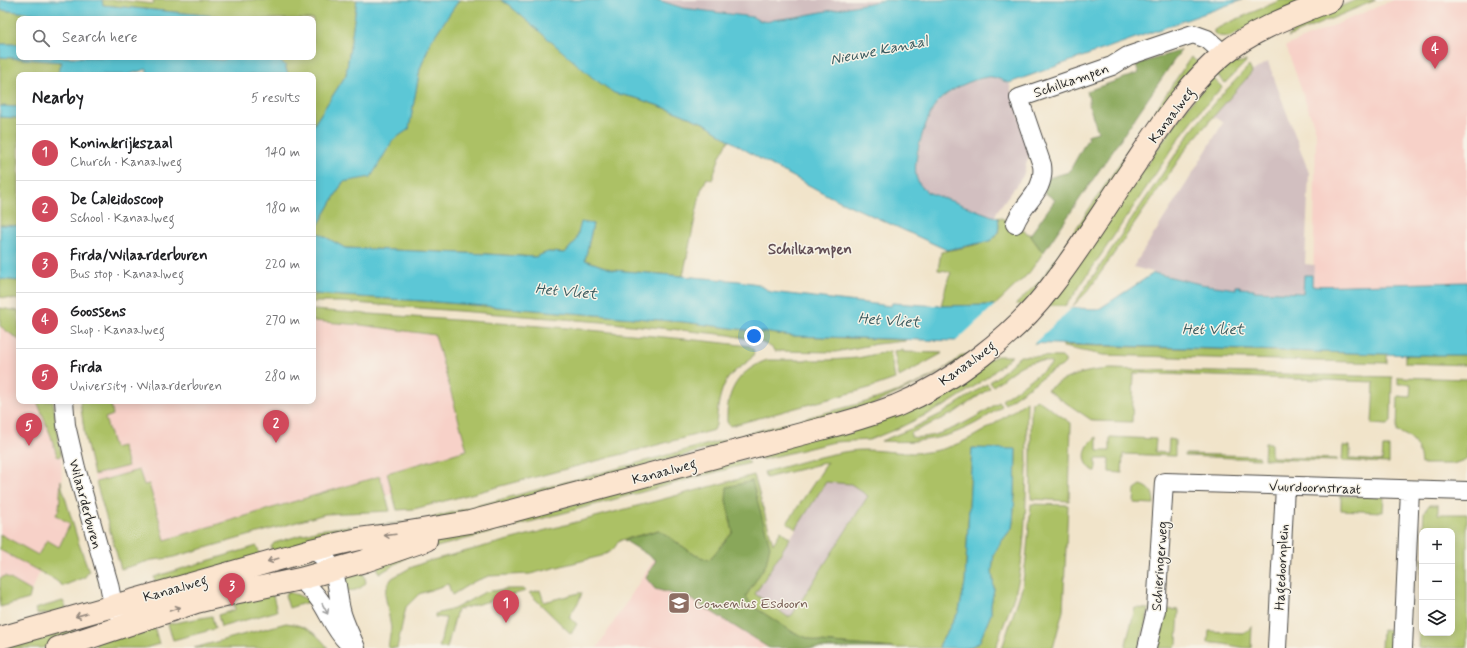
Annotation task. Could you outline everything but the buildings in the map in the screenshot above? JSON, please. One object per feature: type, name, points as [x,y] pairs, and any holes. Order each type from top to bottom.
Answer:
[{"type":"main road","name":"Kanaalweg","points":[[0,638],[311,550],[359,539],[470,522],[869,416],[930,390],[953,376],[982,355],[1020,322],[1050,289],[1166,120],[1193,86],[1224,54],[1258,32],[1331,0]]},
{"type":"main road","name":"Kanaalweg","points":[[58,648],[196,602],[300,579],[334,569],[428,539],[470,522]]},
{"type":"street","name":"Schilkampen","points":[[1015,224],[1017,217],[1040,185],[1043,176],[1042,165],[1019,98],[1112,66],[1128,56],[1193,34],[1208,38],[1224,54]]},
{"type":"street","name":"Wilaarderburen","points":[[64,404],[66,425],[76,468],[109,584],[113,605]]},
{"type":"street","name":"Vuurdoornstraat","points":[[1164,482],[1467,491]]},
{"type":"street","name":"Schieringerweg","points":[[1147,648],[1156,610],[1164,482]]},
{"type":"street","name":"Hagedoornplein","points":[[1277,648],[1285,486]]},
{"type":"street","points":[[1403,648],[1410,490]]},
{"type":"street","points":[[311,550],[322,554],[334,569],[345,622],[355,648]]},
{"type":"street","points":[[300,579],[313,590],[341,636],[355,648]]},
{"type":"street","points":[[113,605],[115,610],[120,614],[143,620]]},
{"type":"street","points":[[89,638],[105,620],[113,605]]},
{"type":"shaded area","points":[[658,0],[885,0],[773,20],[770,22],[757,20],[753,17],[683,8]]},
{"type":"shaded area","points":[[1393,0],[1467,0],[1467,282],[1313,286],[1316,131],[1286,46]]},
{"type":"shaded area","points":[[1268,62],[1309,173],[1305,264],[1314,265],[1313,286],[1312,275],[1305,275],[1303,293],[1254,291],[1254,289],[1240,288],[1240,286],[1237,286],[1236,289],[1200,284],[1133,267],[1223,123],[1213,116],[1253,71]]},
{"type":"shaded area","points":[[990,76],[1009,83],[1030,150],[1023,176],[997,211],[995,217],[927,192],[919,185],[915,166],[927,119],[938,102],[961,85]]},
{"type":"shaded area","points":[[0,308],[16,311],[16,404],[53,404],[61,456],[62,487],[79,544],[55,580],[40,572],[31,591],[5,576],[0,578]]},
{"type":"shaded area","points":[[316,321],[361,325],[435,335],[475,475],[386,496],[170,558],[152,560],[121,569],[90,462],[80,404],[316,404]]},
{"type":"shaded area","points":[[826,482],[851,484],[868,496],[792,615],[788,617],[755,594]]},
{"type":"shaded area","name":"Comenius Esdoorn","points":[[655,558],[810,648],[597,648]]},
{"type":"green space","points":[[102,0],[154,4],[153,0],[357,0],[346,75],[316,121],[316,72],[287,72],[285,65],[278,60],[316,60],[316,16],[215,16],[103,5]]},
{"type":"green space","points":[[459,0],[501,0],[509,5],[614,93],[636,98],[706,124],[729,140],[720,156],[712,180],[707,178],[701,190],[683,276],[613,270],[585,260],[593,224],[582,223],[576,241],[565,253],[548,252],[535,257],[345,248],[316,232],[343,182],[371,176],[393,140],[409,129],[420,69],[431,41]]},
{"type":"green space","points":[[1281,0],[1308,0],[1229,37],[1219,36],[1214,33],[1214,30],[1228,23]]},
{"type":"green space","points":[[1356,0],[1376,0],[1288,37],[1296,26]]},
{"type":"green space","points":[[0,10],[58,16],[16,16],[16,44],[0,44]]},
{"type":"green space","points":[[1181,50],[1043,253],[1030,235],[1055,200],[1044,192],[1048,178],[1069,172],[1088,138],[1087,135],[1098,132],[1089,105],[1087,91],[1139,73],[1136,65]]},
{"type":"green space","points":[[0,57],[16,58],[16,60],[63,62],[58,72],[16,72],[16,107],[0,106]]},
{"type":"green space","points":[[1191,57],[1200,64],[1025,305],[1015,305],[1039,282],[1049,269]]},
{"type":"green space","points":[[1246,61],[1225,83],[1217,75],[1230,64]]},
{"type":"green space","points":[[1249,66],[1252,72],[1189,145],[1088,291],[1073,306],[1190,133],[1214,103]]},
{"type":"green space","points":[[1213,78],[1222,87],[1185,130],[1074,295],[1065,306],[1048,306],[1185,110]]},
{"type":"green space","points":[[0,117],[16,118],[16,226],[0,225]]},
{"type":"green space","points":[[998,217],[1006,220],[1005,222],[1016,230],[1018,227],[1030,235],[1043,253],[1029,273],[995,305],[941,306],[951,273],[948,271],[938,270],[941,252],[981,243],[994,237],[999,231]]},
{"type":"green space","points":[[0,279],[16,281],[16,300],[0,297]]},
{"type":"green space","points":[[316,294],[423,301],[684,322],[793,336],[906,341],[876,344],[836,352],[775,351],[771,347],[759,341],[729,335],[602,322],[341,302],[316,302]]},
{"type":"green space","points":[[0,308],[16,311],[16,338],[0,326]]},
{"type":"green space","points":[[316,310],[568,328],[706,341],[750,346],[753,349],[754,354],[728,378],[720,397],[714,430],[414,509],[397,510],[387,473],[467,450],[435,335],[361,325],[316,321]]},
{"type":"green space","points":[[1063,345],[1387,354],[1387,363],[1103,355],[1063,347]]},
{"type":"green space","points":[[903,350],[903,352],[943,353],[899,377],[894,351]]},
{"type":"green space","points":[[890,351],[895,379],[869,388],[730,426],[727,422],[729,401],[741,376],[748,370],[767,360],[829,360],[858,358]]},
{"type":"green space","points":[[962,355],[968,355],[942,371]]},
{"type":"green space","points":[[1405,355],[1467,355],[1467,365],[1405,363]]},
{"type":"green space","points":[[997,356],[1012,356],[989,376],[962,395],[946,405],[899,428],[869,440],[834,442],[761,460],[763,454]]},
{"type":"green space","points":[[1020,356],[1062,357],[1065,360],[1065,363],[1005,404],[1002,400],[1051,365],[1051,363],[1042,361],[1027,363],[1013,371],[993,386],[990,382]]},
{"type":"green space","points":[[1111,369],[1392,377],[1391,421],[1388,425],[1372,424],[1374,382],[1134,373],[1132,422],[1093,421],[1047,390],[1070,377],[1094,371]]},
{"type":"green space","points":[[941,371],[926,380],[869,406],[454,517],[420,521],[866,402],[917,384]]},
{"type":"green space","points":[[1398,377],[1467,379],[1467,459],[1453,464],[1421,464],[1419,453],[1415,444],[1407,436],[1397,432],[1398,396],[1410,397],[1411,384],[1398,384]]},
{"type":"green space","points":[[987,384],[990,388],[954,413],[911,433],[911,437],[921,437],[945,432],[969,421],[999,402],[1002,406],[973,425],[945,436],[930,439],[899,442],[881,441],[913,428],[943,413]]},
{"type":"green space","points":[[1038,400],[1071,423],[1069,501],[1031,499],[1031,411],[1032,402]]},
{"type":"green space","points":[[1027,401],[1027,468],[1022,559],[1016,591],[996,648],[967,648],[979,643],[991,614],[994,589],[992,571],[994,554],[1012,528],[1013,522],[1016,450],[972,448],[965,583],[959,611],[939,648],[893,648],[820,642],[795,634],[751,605],[746,596],[766,564],[726,500],[733,532],[709,560],[695,555],[659,530],[618,541],[612,550],[601,556],[530,574],[489,576],[473,582],[452,595],[448,584],[419,594],[406,607],[397,648],[388,648],[391,628],[385,594],[388,584],[392,578],[410,568],[425,562],[754,475],[773,544],[781,531],[790,538],[755,594],[788,617],[792,615],[868,496],[851,484],[826,482],[796,529],[787,523],[828,462],[766,478],[764,472],[850,451],[865,450],[913,453],[929,452],[945,448],[960,443],[988,428]]},
{"type":"green space","points":[[38,404],[53,404],[60,457],[57,456]]},
{"type":"green space","points":[[80,404],[111,404],[113,415],[105,418],[114,448],[122,446],[128,466],[94,475],[85,437]]},
{"type":"green space","points":[[1097,437],[1097,451],[1110,451],[1110,437],[1156,439],[1155,452],[1168,453],[1169,439],[1175,440],[1175,456],[1123,454],[1122,473],[1109,472],[1109,459],[1096,459],[1096,472],[1087,464],[1085,454],[1086,449],[1092,440]]},
{"type":"green space","points":[[1265,443],[1271,443],[1271,457],[1337,459],[1337,461],[1264,459]]},
{"type":"green space","points":[[1343,446],[1350,446],[1350,459],[1382,461],[1383,447],[1389,447],[1389,463],[1342,461]]},
{"type":"green space","points":[[1185,454],[1259,456],[1260,459],[1185,456]]},
{"type":"green space","points":[[746,459],[750,463],[429,549],[409,556],[379,574],[377,564],[441,540]]},
{"type":"green space","points":[[139,470],[144,485],[149,484],[165,540],[380,476],[390,511],[325,514],[170,558],[152,560],[121,569],[96,482]]},
{"type":"green space","points":[[61,480],[79,544],[89,571],[85,577],[63,586],[55,580],[0,550],[0,534],[38,555],[47,540],[59,547],[70,524],[56,515],[59,509]]},
{"type":"green space","points":[[752,481],[770,546],[766,564],[746,596],[751,605],[796,634],[820,642],[893,648],[769,648],[691,599],[655,589],[646,578],[656,560],[624,540],[659,530],[695,555],[709,560],[733,532],[726,500],[727,487]]},
{"type":"green space","points":[[1141,485],[1151,492],[1154,504],[1134,503],[1135,489]]},
{"type":"green space","points":[[1341,496],[1384,497],[1383,512],[1341,510]]},
{"type":"green space","points":[[1031,504],[1068,505],[1063,611],[1053,648],[1002,648],[1022,588]]},
{"type":"green space","points":[[1429,505],[1438,505],[1438,514],[1467,514],[1467,648],[1418,648],[1419,626],[1419,636],[1455,636],[1455,528],[1423,528],[1424,512]]},
{"type":"green space","points":[[418,521],[368,527],[368,526]]},
{"type":"green space","points":[[349,526],[352,528],[354,535],[273,555],[271,547],[274,543],[318,530]]},
{"type":"green space","points":[[257,546],[261,558],[157,588],[154,577]]},
{"type":"green space","points":[[362,568],[366,582],[365,584],[361,588],[355,590],[347,590],[345,577]]},
{"type":"green space","points":[[5,576],[31,591],[29,599],[0,607],[0,578]]},
{"type":"green space","points":[[506,589],[524,589],[526,591],[457,610],[447,648],[439,648],[446,618],[435,617],[435,614],[454,609],[485,592]]},
{"type":"green space","points":[[540,590],[544,602],[582,593],[569,617],[577,624],[571,634],[529,593]]},
{"type":"green space","points":[[272,592],[277,611],[221,627],[218,615],[235,610],[234,603]]},
{"type":"green space","points":[[288,592],[308,600],[308,602],[289,608],[285,595]]},
{"type":"green space","points":[[63,601],[68,612],[37,614],[35,609]]},
{"type":"green space","points":[[1135,608],[1149,609],[1139,648],[1125,648]]},
{"type":"green space","points":[[1165,609],[1179,610],[1177,644],[1174,648],[1155,648],[1162,626]]},
{"type":"green space","points":[[212,616],[215,629],[173,640],[168,624]]},
{"type":"green space","points":[[153,622],[159,644],[145,648],[97,648],[95,641]]},
{"type":"green space","points":[[71,623],[77,637],[42,648],[0,648]]},
{"type":"green space","points":[[286,623],[305,628],[315,634],[328,648],[194,648]]},
{"type":"green space","points":[[1252,626],[1251,648],[1219,643],[1208,643],[1209,631],[1243,633],[1249,631]]},
{"type":"green space","points":[[1382,630],[1396,631],[1395,648],[1381,648]]},
{"type":"water","points":[[0,0],[102,0],[103,5],[215,16],[58,16],[0,10]]},
{"type":"water","points":[[357,0],[459,0],[431,41],[420,69],[409,129],[393,140],[371,177],[343,182],[316,229],[316,121],[346,75]]},
{"type":"water","name":"Nieuwe Kanaal","points":[[501,0],[658,0],[683,8],[753,17],[758,20],[768,21],[885,0],[1242,0],[1009,83],[990,77],[975,80],[961,86],[942,98],[933,109],[921,138],[916,158],[917,180],[927,192],[998,218],[999,225],[997,234],[990,241],[947,250],[829,196],[762,160],[706,124],[636,98],[614,93],[593,78],[509,5]]},
{"type":"water","points":[[0,44],[16,44],[16,58],[0,57]]},
{"type":"water","points":[[37,60],[278,60],[285,65],[287,72],[147,72],[147,69],[137,72],[58,72],[62,62]]},
{"type":"water","points":[[0,106],[16,107],[16,118],[0,117]]},
{"type":"water","name":"Het Vliet","points":[[581,222],[593,224],[585,260],[613,270],[739,281],[758,284],[771,292],[891,306],[892,303],[941,306],[991,305],[1099,309],[1154,273],[1200,284],[1236,289],[1236,286],[1240,286],[1240,288],[1254,289],[1254,291],[1303,293],[1304,275],[1312,275],[1312,286],[1467,282],[1467,355],[1416,355],[793,336],[684,322],[423,301],[316,294],[316,232],[345,248],[535,257],[548,252],[565,253],[576,241]]},
{"type":"water","points":[[0,225],[16,226],[16,281],[0,279]]},
{"type":"water","points":[[972,448],[1016,449],[1013,522],[1012,528],[994,554],[992,571],[994,589],[991,614],[979,643],[967,648],[939,648],[959,611],[965,583]]},
{"type":"pier","points":[[996,304],[1063,306],[1072,308],[1031,346],[954,343]]},
{"type":"place","name":"Goossens","points":[[1435,69]]},
{"type":"place","name":"De Caleidoscoop","points":[[276,443]]},
{"type":"place","name":"Firda","points":[[29,446]]},
{"type":"place","name":"Comenius Esdoorn","points":[[679,603]]},
{"type":"place","name":"Firda/Wilaarderburen","points":[[232,606]]},
{"type":"place","name":"Koninkrijkszaal","points":[[506,623]]},
{"type":"district","name":"Schilkampen","points":[[810,249]]}]
